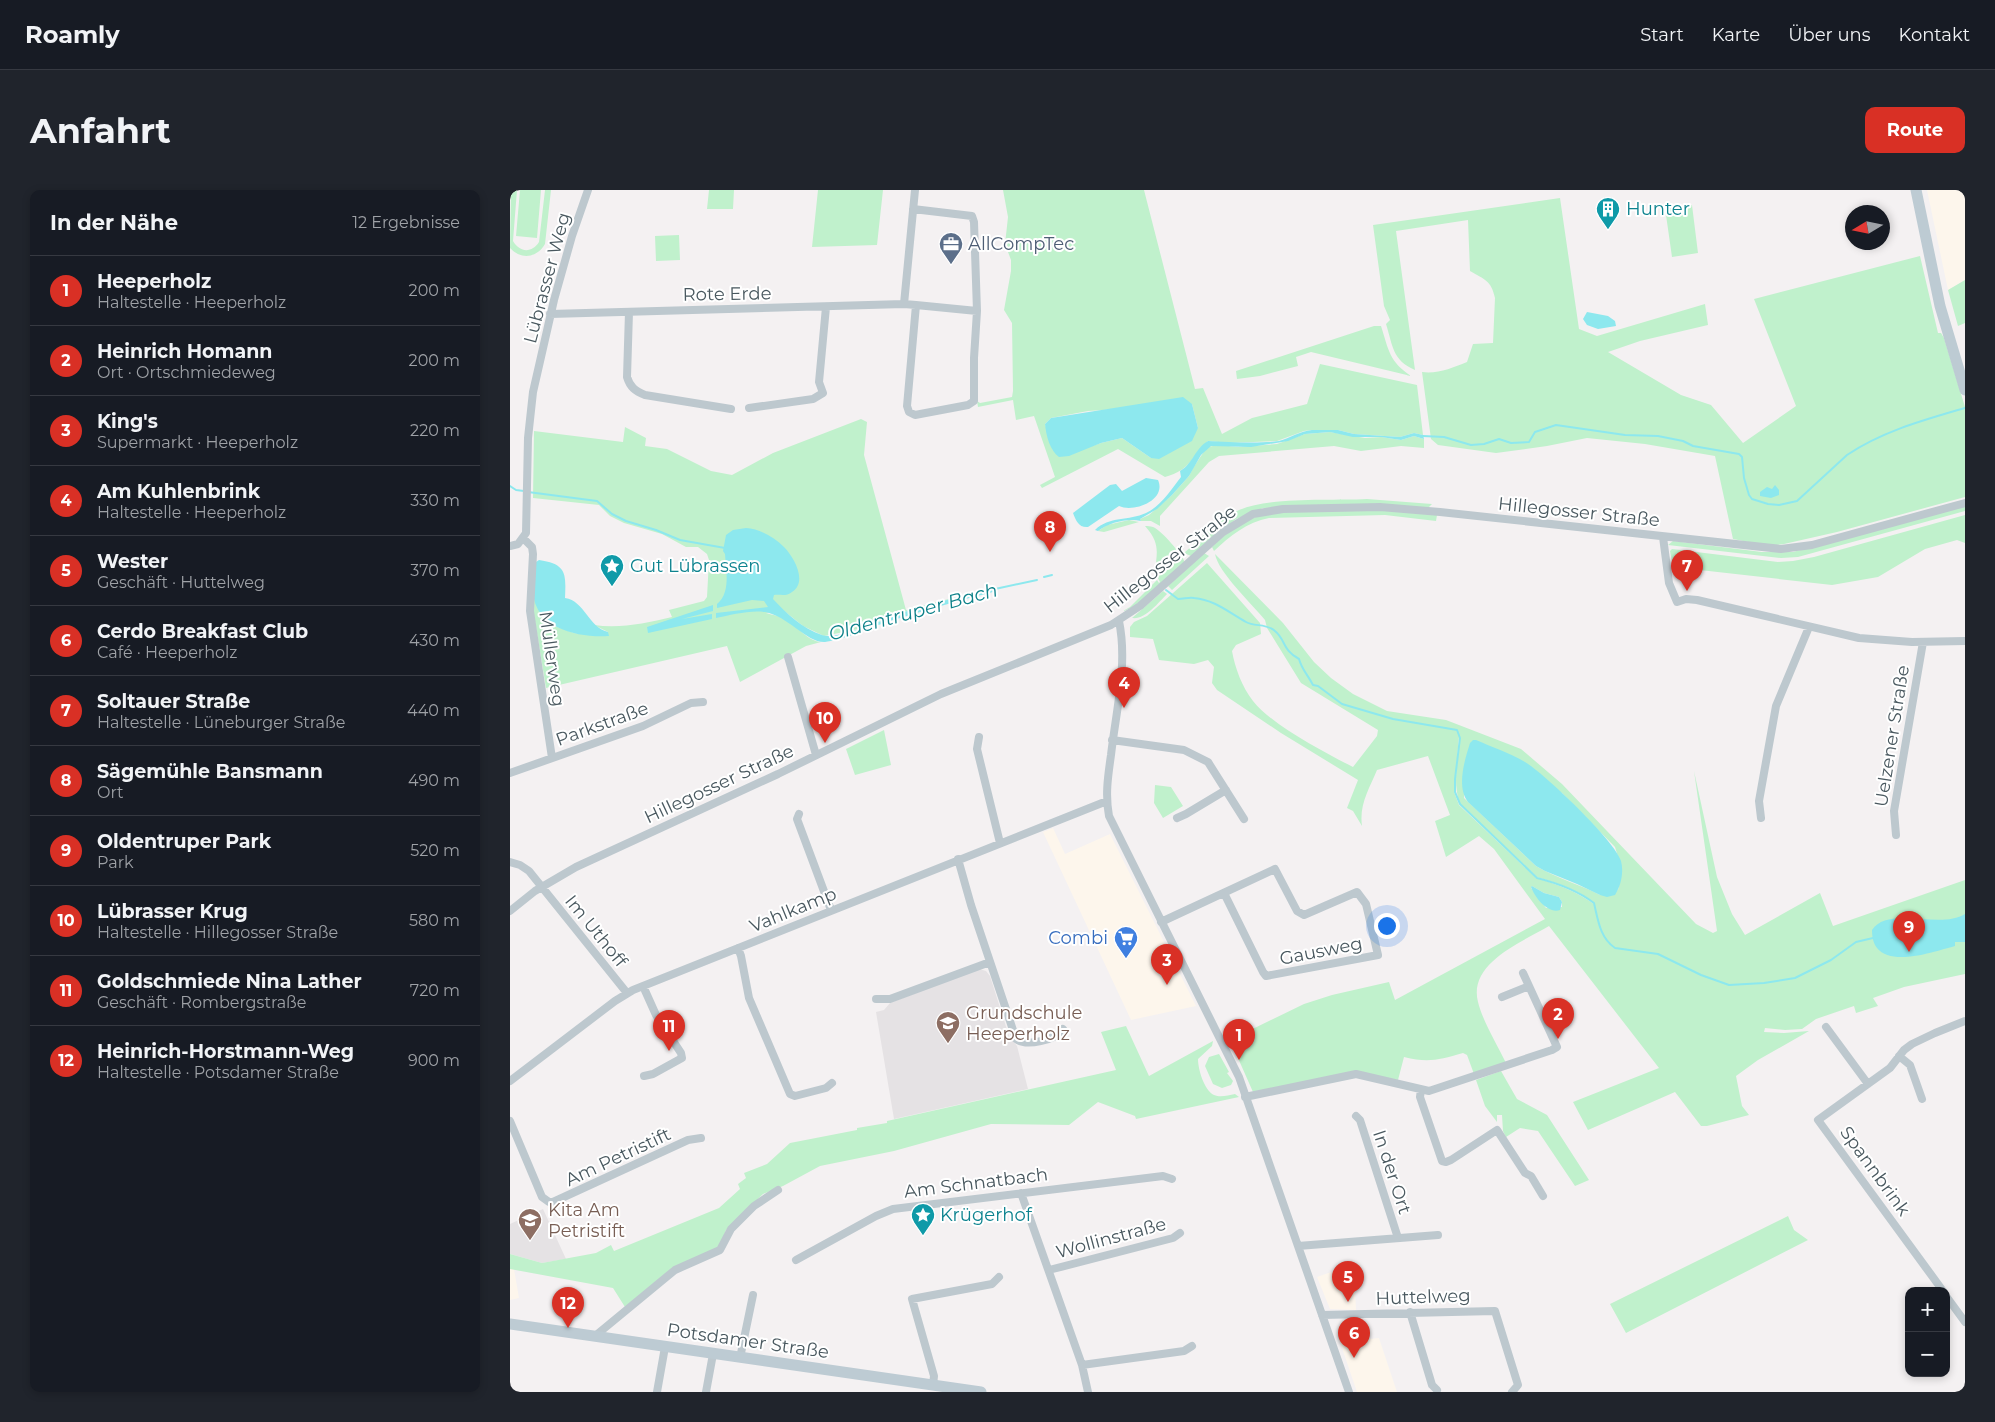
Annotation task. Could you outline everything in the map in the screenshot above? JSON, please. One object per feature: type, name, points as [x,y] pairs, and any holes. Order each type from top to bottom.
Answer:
[{"type":"street","name":"Lübrasser Weg","points":[[523,538],[526,533],[531,405],[550,314],[572,236],[588,190]]},
{"type":"street","points":[[904,304],[915,190]]},
{"type":"street","points":[[1916,190],[1940,306],[1965,390]]},
{"type":"street","points":[[913,209],[972,216],[974,222],[977,311],[974,401],[968,405],[915,415],[909,412],[906,406],[916,305]]},
{"type":"street","name":"Rote Erde","points":[[550,314],[904,304],[977,311]]},
{"type":"street","points":[[749,408],[813,399],[823,393],[819,382],[826,307]]},
{"type":"street","points":[[629,312],[627,377],[629,384],[634,389],[645,395],[731,408]]},
{"type":"street","name":"Hillegosser Straße","points":[[510,911],[542,887],[576,867],[954,688],[1119,621],[1140,606],[1231,526],[1253,514],[1268,510],[1357,507],[1389,508],[1436,511],[1760,548],[1791,548],[1965,503]]},
{"type":"street","points":[[1663,537],[1669,583],[1677,602],[1697,600],[1859,638],[1923,642],[1965,641]]},
{"type":"street","points":[[510,546],[518,544],[523,538]]},
{"type":"street","name":"Müllerweg","points":[[523,538],[532,547],[534,554],[530,611],[552,758]]},
{"type":"street","points":[[1119,621],[1122,645],[1120,680],[1106,788],[1109,816],[1239,1077],[1349,1392]]},
{"type":"street","points":[[1761,818],[1759,801],[1776,706],[1809,627]]},
{"type":"street","name":"Uelzener Straße","points":[[1896,835],[1894,814],[1923,642]]},
{"type":"street","points":[[788,657],[816,755]]},
{"type":"street","name":"Parkstraße","points":[[510,773],[644,726],[691,703],[703,702]]},
{"type":"street","points":[[979,737],[977,749],[1000,842]]},
{"type":"street","points":[[1112,740],[1188,752],[1208,762],[1244,819]]},
{"type":"street","points":[[1177,818],[1226,790]]},
{"type":"street","name":"Vahlkamp","points":[[510,1081],[627,993],[1107,800]]},
{"type":"street","points":[[799,814],[796,820],[831,910]]},
{"type":"street","points":[[958,859],[990,962],[1018,1040],[1028,1043],[1056,1037],[1064,1029]]},
{"type":"street","name":"Im Uthoff","points":[[510,862],[524,867],[542,887],[627,993]]},
{"type":"street","name":"Gausweg","points":[[1275,869],[1297,912],[1300,914],[1304,915],[1356,892],[1366,904],[1378,955],[1266,976],[1224,893],[1275,869]]},
{"type":"street","points":[[1161,922],[1224,893]]},
{"type":"street","points":[[738,948],[749,998],[790,1094],[795,1096],[824,1088],[832,1083]]},
{"type":"street","points":[[876,999],[890,999],[990,962]]},
{"type":"street","points":[[1245,1097],[1356,1074],[1429,1091],[1552,1050],[1557,1047],[1523,973]]},
{"type":"street","points":[[643,986],[656,1016],[682,1058],[653,1074],[644,1076]]},
{"type":"street","points":[[1502,998],[1529,986]]},
{"type":"street","name":"Spannbrink","points":[[1940,1287],[1818,1120],[1890,1068],[1908,1047],[1965,1021]]},
{"type":"street","points":[[1826,1026],[1868,1084]]},
{"type":"street","points":[[1899,1056],[1910,1066],[1922,1099]]},
{"type":"street","points":[[1421,1089],[1420,1097],[1442,1161],[1451,1160],[1497,1130],[1525,1173],[1531,1176],[1543,1196]]},
{"type":"street","name":"In der Ort","points":[[1356,1116],[1360,1120],[1398,1238]]},
{"type":"street","name":"Am Petristift","points":[[510,1121],[542,1197],[549,1202],[554,1202],[688,1140],[701,1138]]},
{"type":"street","name":"Am Schnatbach","points":[[796,1260],[876,1216],[893,1209],[1163,1176],[1172,1179]]},
{"type":"street","points":[[594,1336],[675,1270],[720,1250],[731,1229],[754,1206],[778,1190]]},
{"type":"street","points":[[1021,1193],[1082,1365],[1088,1392]]},
{"type":"street","name":"Wollinstraße","points":[[1048,1270],[1174,1238],[1180,1233]]},
{"type":"street","points":[[1298,1246],[1438,1235]]},
{"type":"street","points":[[933,1385],[934,1376],[912,1299],[992,1284],[999,1277]]},
{"type":"street","points":[[740,1358],[753,1295]]},
{"type":"street","points":[[1950,1301],[1965,1322]]},
{"type":"street","name":"Huttelweg","points":[[1322,1315],[1495,1311],[1518,1385],[1512,1392]]},
{"type":"street","points":[[1410,1312],[1432,1385],[1437,1390]]},
{"type":"street","name":"Potsdamer Straße","points":[[510,1324],[981,1392]]},
{"type":"street","points":[[657,1392],[666,1346]]},
{"type":"street","points":[[1082,1365],[1178,1352],[1192,1346]]},
{"type":"street","points":[[706,1392],[713,1354]]},
{"type":"shaded area","points":[[1927,190],[1965,190],[1965,280],[1948,290]]},
{"type":"shaded area","points":[[1053,828],[1065,854],[1110,834],[1196,1006],[1131,1020],[1043,832]]},
{"type":"shaded area","name":"Grundschule Heeperholz","points":[[979,969],[986,971],[990,976],[1009,1036],[1017,1046],[1028,1089],[894,1119],[876,1012],[884,1010],[890,1003]]},
{"type":"shaded area","points":[[543,1209],[566,1259],[542,1263],[510,1254],[510,1224]]},
{"type":"shaded area","points":[[1354,1264],[1356,1310],[1330,1309],[1317,1277]]},
{"type":"shaded area","points":[[510,1269],[514,1269],[519,1298],[510,1300]]},
{"type":"shaded area","points":[[1379,1338],[1397,1392],[1357,1392],[1340,1342]]},
{"type":"green space","points":[[511,190],[517,190],[513,241],[519,248],[530,250],[539,242],[545,190],[551,190],[545,244],[542,249],[533,255],[524,256],[510,248]]},
{"type":"green space","points":[[520,190],[541,190],[537,238],[516,236]]},
{"type":"green space","points":[[709,190],[734,190],[733,209],[707,209]]},
{"type":"green space","points":[[818,190],[883,190],[877,245],[812,247]]},
{"type":"green space","points":[[1003,190],[1144,190],[1195,389],[1203,388],[1222,434],[1252,418],[1307,404],[1320,364],[1417,385],[1423,435],[1414,433],[1400,437],[1354,434],[1338,430],[1312,430],[1277,441],[1228,443],[1208,441],[1190,463],[1180,471],[1165,477],[1118,449],[1042,488],[1040,485],[1055,477],[1034,416],[1016,420],[1013,400],[978,407],[977,401],[980,403],[1012,397],[1012,323],[1004,310],[1011,271],[1011,260],[1005,244],[1008,217]],"holes":[[[1192,404],[1198,428],[1151,458],[1122,438],[1080,450],[1053,450],[1045,424],[1051,418],[1088,411]]]},
{"type":"green space","points":[[1560,198],[1579,329],[1597,336],[1705,304],[1708,325],[1640,341],[1608,352],[1681,395],[1711,405],[1743,443],[1796,406],[1754,299],[1920,256],[1938,333],[1941,333],[1944,338],[1965,407],[1965,497],[1837,532],[1769,546],[1733,539],[1715,456],[1645,444],[1587,438],[1496,453],[1438,445],[1431,439],[1422,372],[1439,371],[1467,362],[1473,344],[1493,343],[1495,298],[1492,287],[1487,281],[1470,271],[1468,220],[1396,231],[1415,370],[1407,366],[1394,352],[1386,324],[1390,320],[1384,306],[1373,225]]},
{"type":"green space","points":[[1692,205],[1698,253],[1672,257],[1665,208]]},
{"type":"green space","points":[[679,235],[680,260],[656,261],[655,236]]},
{"type":"green space","points":[[1965,280],[1965,323],[1958,326],[1948,290]]},
{"type":"green space","points":[[1374,326],[1381,326],[1388,349],[1394,360],[1411,376],[1311,352],[1296,357],[1298,366],[1260,376],[1237,379],[1236,371]]},
{"type":"green space","points":[[861,419],[867,422],[864,455],[906,610],[995,587],[910,610],[868,627],[824,636],[803,626],[783,610],[766,613],[784,619],[811,639],[821,642],[806,646],[740,682],[727,646],[546,688],[533,609],[533,594],[555,626],[574,633],[598,636],[608,632],[594,625],[623,626],[672,617],[669,610],[704,601],[707,597],[709,560],[707,554],[698,547],[686,547],[662,534],[624,523],[610,516],[599,505],[533,498],[534,431],[623,442],[625,427],[646,438],[645,446],[667,449],[711,471],[732,475],[773,453]]},
{"type":"green space","points":[[1330,432],[1365,438],[1381,437],[1401,440],[1414,436],[1424,439],[1424,448],[1401,446],[1361,451],[1334,446],[1219,456],[1209,462],[1160,516],[1160,526],[1151,521],[1141,521],[1140,519],[1149,515],[1172,495],[1189,476],[1207,447],[1277,444],[1305,434]]},
{"type":"green space","points":[[1367,499],[1432,504],[1428,508],[1365,504],[1263,508],[1236,519],[1191,556],[1184,553],[1221,521],[1235,512],[1248,507],[1281,501]]},
{"type":"green space","points":[[1965,506],[1965,511],[1798,557],[1781,558],[1668,545],[1673,541],[1762,552],[1793,552]]},
{"type":"green space","points":[[1310,510],[1364,510],[1437,515],[1436,521],[1385,515],[1269,518],[1239,530],[1214,551],[1212,547],[1232,529],[1256,517],[1282,512]]},
{"type":"green space","points":[[1965,515],[1965,543],[1957,540],[1925,549],[1878,577],[1832,585],[1673,567],[1670,551],[1672,549],[1778,562],[1793,561],[1814,557]]},
{"type":"green space","points":[[1129,520],[1139,522],[1104,532],[1098,531],[1107,525]]},
{"type":"green space","points":[[1145,526],[1157,529],[1176,549],[1185,563],[1138,604],[1123,611],[1130,607],[1157,580],[1160,582],[1156,569],[1157,550],[1152,535]]},
{"type":"green space","points":[[1204,553],[1209,556],[1172,590],[1168,586]]},
{"type":"green space","points":[[1215,554],[1283,623],[1314,662],[1331,678],[1353,694],[1387,711],[1446,720],[1521,749],[1562,784],[1696,924],[1713,933],[1717,931],[1694,771],[1717,877],[1732,914],[1745,935],[1820,893],[1833,926],[1965,880],[1965,974],[1904,987],[1873,998],[1878,1006],[1856,1013],[1854,1006],[1816,1019],[1802,1029],[1765,1028],[1764,1032],[1809,1031],[1758,1060],[1736,1076],[1742,1106],[1749,1115],[1701,1126],[1675,1092],[1588,1130],[1573,1102],[1659,1068],[1549,926],[1500,955],[1481,976],[1477,988],[1478,1002],[1483,1017],[1506,1063],[1474,1074],[1467,1055],[1463,1053],[1434,1060],[1404,1057],[1398,1080],[1356,1072],[1253,1092],[1230,1040],[1304,1004],[1332,995],[1389,982],[1395,1000],[1545,919],[1494,849],[1479,836],[1446,857],[1435,821],[1450,815],[1428,756],[1377,770],[1363,804],[1362,826],[1353,811],[1347,808],[1358,780],[1281,733],[1217,690],[1212,683],[1214,667],[1208,660],[1194,664],[1159,660],[1153,639],[1130,637],[1130,627],[1134,622],[1147,616],[1207,563],[1260,623],[1261,634],[1236,645],[1232,651],[1235,664],[1249,696],[1262,710],[1286,729],[1353,767],[1377,736],[1378,730],[1301,683],[1267,628],[1265,620],[1236,588],[1217,561]],"holes":[[[1459,737],[1456,788],[1460,804],[1537,877],[1575,891],[1594,904],[1566,889],[1536,878],[1459,805],[1454,792]],[[1464,772],[1562,793],[1615,847],[1622,870],[1618,890],[1600,895],[1536,866],[1464,798]],[[1532,886],[1544,893],[1559,897],[1562,907],[1546,908],[1531,888]]]},
{"type":"green space","points":[[1163,591],[1167,594],[1151,610],[1142,616],[1132,618]]},
{"type":"green space","points":[[884,730],[891,765],[855,775],[846,749]]},
{"type":"green space","points":[[1155,785],[1171,787],[1183,806],[1163,818],[1154,803]]},
{"type":"green space","points":[[1126,1026],[1149,1076],[1213,1041],[1212,1046],[1198,1059],[1200,1073],[1207,1089],[1217,1096],[1235,1094],[1239,1097],[1136,1119],[1135,1116],[1098,1102],[1069,1125],[991,1124],[894,1151],[820,1166],[783,1186],[763,1194],[726,1230],[716,1250],[672,1268],[625,1307],[613,1288],[510,1269],[510,1254],[542,1263],[596,1253],[611,1245],[614,1251],[719,1208],[740,1189],[738,1184],[746,1178],[744,1173],[767,1164],[790,1143],[857,1130],[857,1128],[887,1123],[887,1121],[1116,1070],[1101,1032]]},
{"type":"green space","points":[[1219,1054],[1229,1072],[1227,1073],[1233,1081],[1231,1085],[1222,1088],[1213,1084],[1205,1066],[1209,1057]]},
{"type":"green space","points":[[1501,1071],[1517,1099],[1547,1115],[1589,1180],[1575,1186],[1538,1131],[1520,1128],[1506,1137],[1503,1131],[1502,1115],[1497,1115],[1497,1122],[1485,1106],[1476,1080]]},
{"type":"green space","points":[[1788,1216],[1794,1230],[1808,1240],[1626,1333],[1610,1304]]},
{"type":"water","points":[[1587,312],[1608,316],[1615,321],[1616,326],[1598,329],[1587,325],[1583,319]]},
{"type":"water","points":[[1183,397],[1192,404],[1198,428],[1192,441],[1159,459],[1151,458],[1122,438],[1101,443],[1069,456],[1059,457],[1053,451],[1047,438],[1045,424],[1051,418]]},
{"type":"water","points":[[1312,430],[1338,430],[1354,434],[1400,437],[1414,433],[1423,435],[1424,439],[1414,436],[1401,440],[1381,437],[1353,437],[1330,432],[1305,434],[1288,441],[1251,447],[1211,446],[1201,455],[1189,476],[1172,495],[1157,509],[1140,519],[1141,521],[1119,522],[1108,525],[1098,531],[1095,530],[1106,523],[1140,515],[1151,510],[1165,497],[1181,477],[1180,471],[1208,441],[1271,442]]},
{"type":"water","points":[[1146,478],[1158,480],[1160,487],[1154,499],[1148,503],[1133,508],[1119,506],[1088,527],[1080,525],[1077,521],[1073,513],[1110,485],[1116,484],[1122,491]]},
{"type":"water","points":[[1775,485],[1779,490],[1779,495],[1771,498],[1760,496],[1760,492],[1767,487],[1772,489]]},
{"type":"water","points":[[746,528],[766,534],[788,551],[798,570],[799,582],[797,588],[790,594],[774,595],[773,599],[802,625],[822,635],[830,636],[852,631],[910,610],[995,587],[997,591],[887,622],[849,636],[825,642],[811,638],[782,619],[765,612],[746,612],[716,618],[716,613],[768,607],[764,601],[752,600],[717,608],[717,604],[724,594],[727,581],[725,554],[723,551],[726,535],[733,530]]},
{"type":"water","points":[[539,560],[560,567],[565,576],[565,598],[577,604],[596,625],[608,632],[609,636],[573,633],[550,623],[542,615],[536,605],[533,593],[536,562]]},
{"type":"water","points":[[713,605],[713,611],[682,619],[712,614],[712,619],[648,633],[647,627]]},
{"type":"water","points":[[1473,740],[1501,750],[1525,762],[1562,793],[1607,839],[1621,861],[1621,879],[1615,895],[1607,897],[1600,895],[1536,866],[1468,802],[1464,796],[1462,781],[1466,757],[1470,743]]},
{"type":"water","points":[[1532,886],[1544,893],[1559,897],[1562,902],[1560,910],[1551,910],[1542,904],[1533,891]]},
{"type":"water","points":[[1965,914],[1965,942],[1955,942],[1955,946],[1926,954],[1903,957],[1884,954],[1877,948],[1874,942],[1872,930],[1880,923],[1890,919],[1942,920]]},
{"type":"waterway","name":"Oldentruper Bach","points":[[1423,436],[1444,437],[1471,445],[1484,444],[1499,439],[1511,443],[1529,442],[1535,432],[1556,425],[1625,435],[1658,436],[1683,441],[1693,446],[1739,454],[1742,457],[1744,478],[1752,499],[1779,505],[1797,501],[1847,455],[1875,439],[1904,427],[1965,408]]},
{"type":"waterway","name":"Oldentruper Bach","points":[[510,486],[516,490],[524,491]]},
{"type":"waterway","name":"Oldentruper Bach","points":[[528,492],[597,501],[612,514],[626,521],[680,540],[725,548]]},
{"type":"waterway","name":"Oldentruper Bach","points":[[1044,577],[1052,575]]},
{"type":"waterway","name":"Oldentruper Bach","points":[[995,589],[1037,580]]},
{"type":"waterway","points":[[1166,590],[1178,599],[1202,599],[1221,607],[1246,622],[1272,629],[1278,634],[1287,649],[1299,659],[1313,685],[1318,686],[1342,704],[1393,719],[1457,730],[1460,738],[1455,792],[1460,804],[1537,878],[1567,888],[1594,903],[1603,934],[1615,948],[1658,954],[1701,975],[1729,985],[1764,983],[1795,978],[1831,960],[1856,942],[1873,938]]},
{"type":"place","name":"Hunter","points":[[1608,230]]},
{"type":"place","name":"AllCompTec","points":[[951,265]]},
{"type":"place","name":"Sägemühle Bansmann","points":[[1050,552]]},
{"type":"place","name":"Gut Lübrassen","points":[[612,587]]},
{"type":"place","name":"Soltauer Straße","points":[[1687,591]]},
{"type":"place","name":"Am Kuhlenbrink","points":[[1124,708]]},
{"type":"place","name":"Lübrasser Krug","points":[[825,743]]},
{"type":"place","name":"Oldentruper Park","points":[[1909,952]]},
{"type":"place","name":"Combi","points":[[1126,959]]},
{"type":"place","name":"King's","points":[[1167,985]]},
{"type":"place","name":"Heinrich Homann","points":[[1558,1039]]},
{"type":"place","name":"Grundschule Heeperholz","points":[[948,1044]]},
{"type":"place","name":"Goldschmiede Nina Lather","points":[[669,1051]]},
{"type":"place","name":"Heeperholz","points":[[1239,1060]]},
{"type":"place","name":"Krügerhof","points":[[923,1236]]},
{"type":"place","name":"Kita Am Petristift","points":[[530,1241]]},
{"type":"place","name":"Wester","points":[[1348,1302]]},
{"type":"place","name":"Heinrich-Horstmann-Weg","points":[[568,1328]]},
{"type":"place","name":"Cerdo Breakfast Club","points":[[1354,1358]]}]
